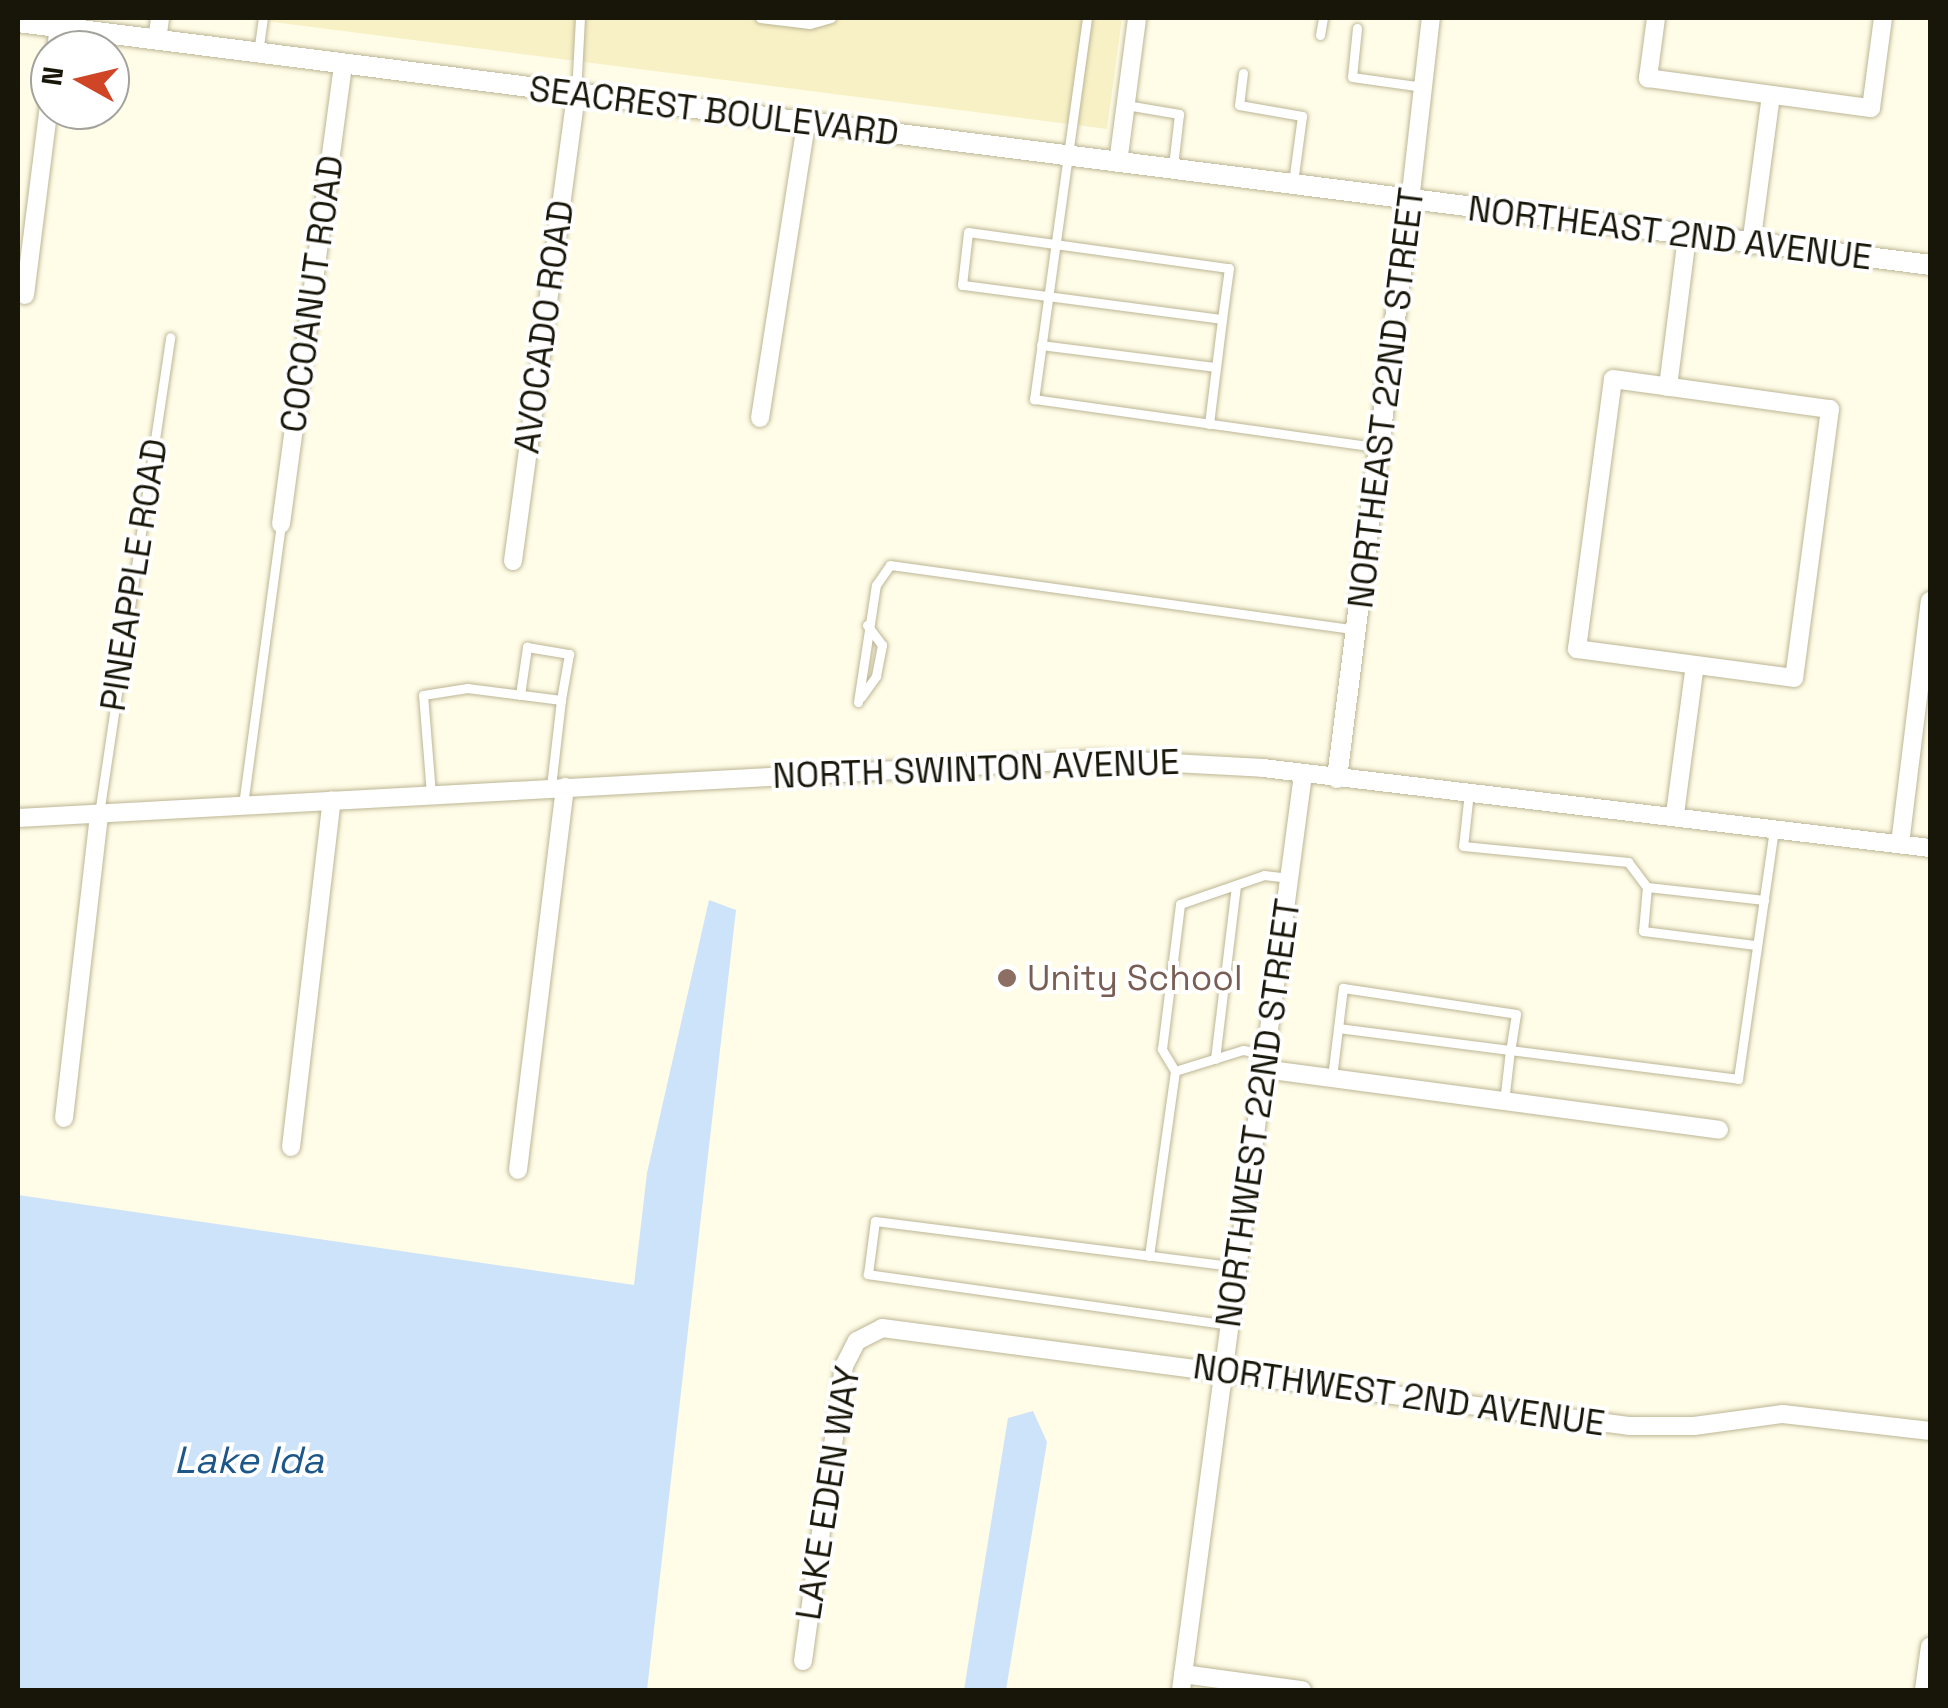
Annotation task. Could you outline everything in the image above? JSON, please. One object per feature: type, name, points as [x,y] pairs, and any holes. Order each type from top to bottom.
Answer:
[{"type":"street","points":[[157,40],[160,18]]},
{"type":"street","points":[[1118,163],[1137,18]]},
{"type":"street","name":"NORTHEAST 22ND STREET","points":[[1337,778],[1431,18]]},
{"type":"street","points":[[1656,18],[1648,78],[1871,108],[1883,18]]},
{"type":"street","name":"SEACREST BOULEVARD","points":[[18,22],[66,24],[157,40],[1410,201]]},
{"type":"street","name":"COCOANUT ROAD","points":[[281,524],[343,64]]},
{"type":"street","name":"AVOCADO ROAD","points":[[513,560],[576,94]]},
{"type":"street","points":[[1751,245],[1771,94]]},
{"type":"street","points":[[760,418],[806,123]]},
{"type":"street","points":[[25,295],[46,130]]},
{"type":"street","name":"NORTHEAST 2ND AVENUE","points":[[1410,201],[1930,265]]},
{"type":"street","points":[[1668,387],[1687,236]]},
{"type":"street","points":[[1612,379],[1830,408],[1794,678],[1694,665],[1576,649],[1612,379]]},
{"type":"street","points":[[1900,844],[1930,602]]},
{"type":"street","points":[[1674,814],[1694,665]]},
{"type":"street","name":"NORTH SWINTON AVENUE","points":[[18,818],[1038,760],[1181,762],[1674,814],[1930,848]]},
{"type":"street","name":"NORTHWEST 22ND STREET","points":[[1182,1682],[1303,774]]},
{"type":"street","points":[[518,1170],[558,787]]},
{"type":"street","points":[[291,1147],[332,800]]},
{"type":"street","points":[[64,1118],[99,814]]},
{"type":"street","points":[[1265,1062],[1332,1078],[1719,1130]]},
{"type":"street","name":"NORTHWEST 2ND AVENUE","points":[[868,1333],[896,1328],[1629,1426],[1694,1426],[1783,1414],[1930,1431]]},
{"type":"street","name":"LAKE EDEN WAY","points":[[803,1661],[844,1366],[868,1333]]},
{"type":"street","points":[[1924,1690],[1930,1646]]},
{"type":"street","points":[[1182,1682],[1302,1690]]},
{"type":"lane","points":[[258,53],[263,18]]},
{"type":"lane","points":[[576,94],[580,18]]},
{"type":"lane","points":[[760,18],[810,24],[831,18]]},
{"type":"lane","points":[[1087,18],[1034,400],[1379,447]]},
{"type":"lane","points":[[1320,34],[1322,18]]},
{"type":"lane","points":[[1357,28],[1352,77],[1423,87]]},
{"type":"lane","points":[[1242,73],[1239,105],[1302,116],[1292,186]]},
{"type":"lane","points":[[1126,105],[1179,114],[1173,170]]},
{"type":"lane","points":[[1209,424],[1229,268],[968,232],[962,285],[1222,319]]},
{"type":"lane","name":"PINEAPPLE ROAD","points":[[99,814],[170,337]]},
{"type":"lane","points":[[1041,345],[1216,367]]},
{"type":"lane","points":[[243,805],[281,524]]},
{"type":"lane","points":[[867,625],[882,645],[876,676],[858,702],[867,625],[876,586],[890,565],[915,564],[1356,630]]},
{"type":"lane","points":[[520,695],[527,648],[569,654],[561,700],[558,787]]},
{"type":"lane","points":[[430,794],[423,695],[468,688],[561,700]]},
{"type":"lane","points":[[1468,792],[1462,846],[1628,862],[1647,887],[1643,931],[1756,945]]},
{"type":"lane","points":[[1338,1028],[1738,1079],[1774,826]]},
{"type":"lane","points":[[1149,1256],[1175,1071],[1162,1049],[1180,904],[1264,875],[1289,878]]},
{"type":"lane","points":[[1215,1059],[1236,884]]},
{"type":"lane","points":[[1647,887],[1764,900]]},
{"type":"lane","points":[[1332,1078],[1343,988],[1516,1014],[1504,1102]]},
{"type":"lane","points":[[1175,1071],[1243,1050],[1265,1062]]},
{"type":"lane","points":[[1230,1325],[868,1274],[875,1220],[1238,1267]]},
{"type":"shaded area","points":[[242,18],[1122,18],[1107,129]]},
{"type":"water","name":"Lake Ida","points":[[709,900],[736,910],[647,1690],[18,1690],[18,1195],[634,1285],[647,1173]]},
{"type":"water","points":[[1033,1411],[1047,1442],[1006,1690],[964,1690],[1008,1418]]},
{"type":"place","name":"Unity School","points":[[1007,978]]}]
